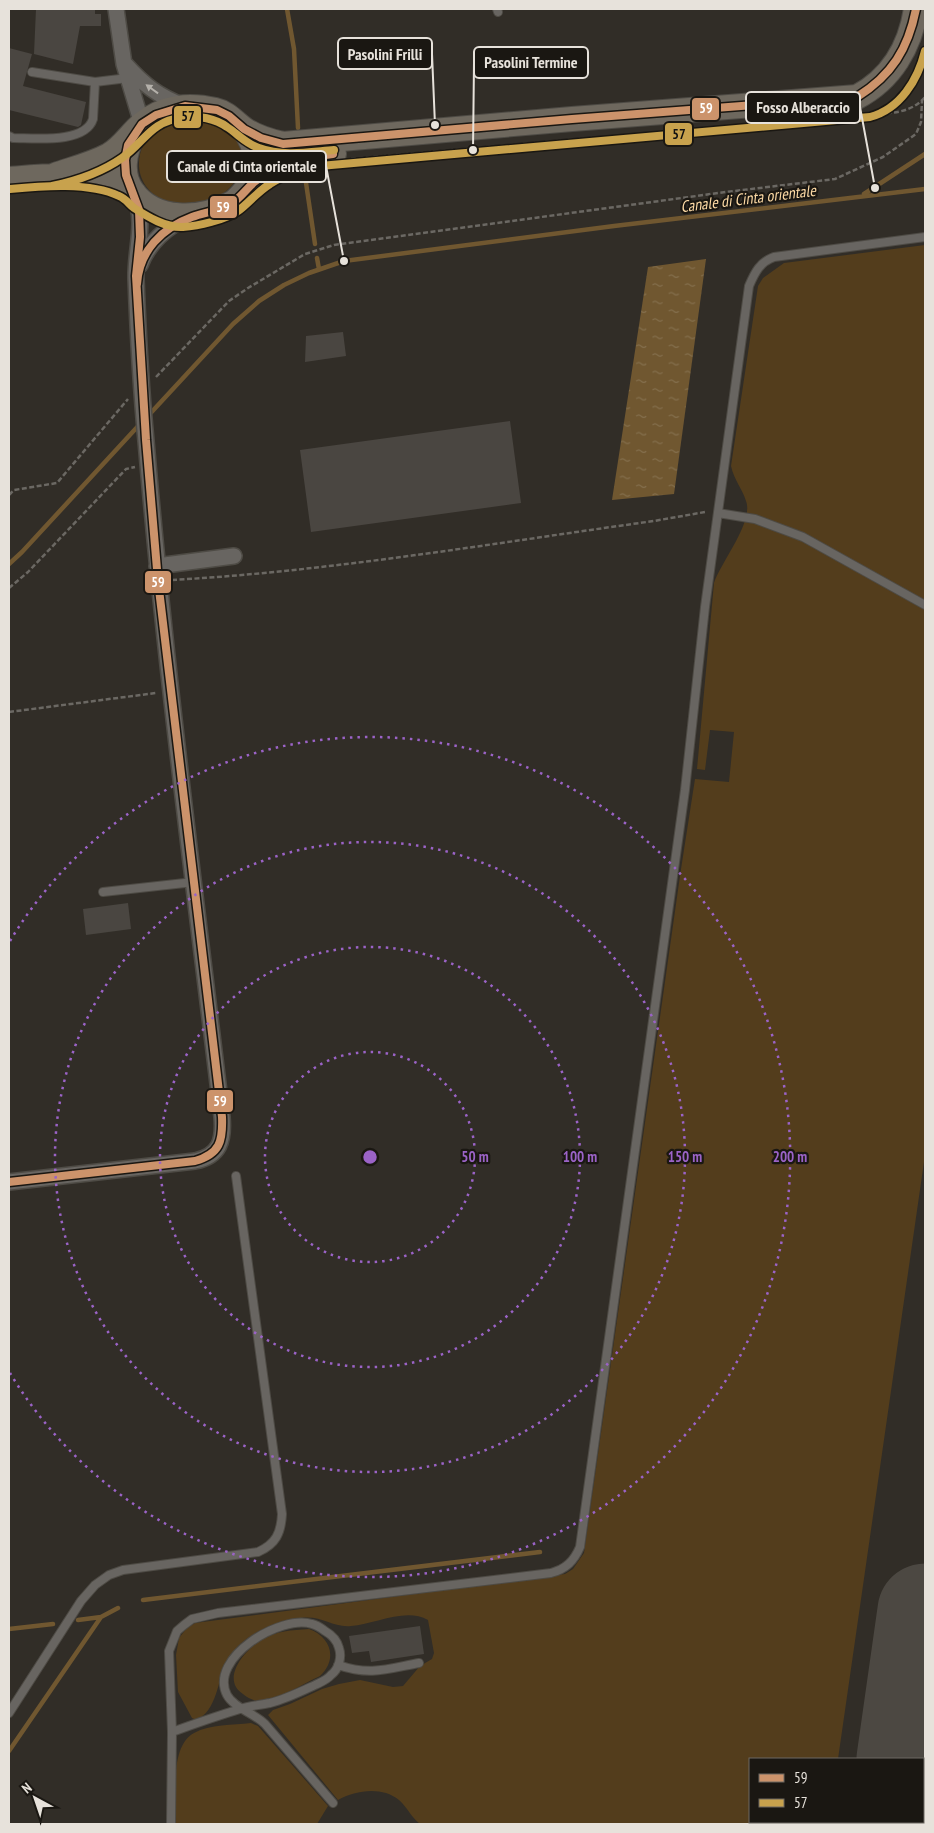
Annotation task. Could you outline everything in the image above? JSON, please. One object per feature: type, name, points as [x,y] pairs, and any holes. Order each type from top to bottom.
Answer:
[{"type":"main road","points":[[55,175],[108,155],[156,115],[185,106],[217,110],[230,116],[244,128],[261,138],[283,144],[856,97],[872,89],[884,79],[894,66],[904,48],[916,14]]},
{"type":"main road","points":[[138,129],[128,145],[125,160],[126,175],[134,193],[139,199],[160,212],[182,217],[203,214],[232,204],[248,187],[266,174],[291,162],[318,156],[564,133],[837,111],[875,104],[899,86],[909,68],[916,46],[916,14]]},
{"type":"main road","points":[[244,128],[255,149],[256,158],[253,176],[248,187]]},
{"type":"main road","points":[[9,179],[55,175],[119,184],[134,193]]},
{"type":"street","points":[[116,9],[138,129]]},
{"type":"street","points":[[126,71],[165,99],[185,106]]},
{"type":"street","points":[[9,1182],[203,1160],[213,1153],[221,1143],[223,1136],[223,1122],[170,692],[158,573],[145,434],[136,276],[140,222],[134,193]]},
{"type":"street","points":[[136,276],[144,256],[155,241],[170,227],[203,214]]},
{"type":"street","points":[[158,573],[234,556]]},
{"type":"lane","points":[[32,72],[95,82],[126,71]]},
{"type":"lane","points":[[9,136],[13,138],[66,137],[82,132],[92,123],[95,82]]},
{"type":"lane","points":[[171,1824],[172,1732],[169,1651],[177,1631],[192,1619],[218,1613],[551,1572],[566,1567],[574,1560],[580,1547],[685,790],[705,608],[750,286],[757,269],[768,259],[781,255],[925,237]]},
{"type":"lane","points":[[718,513],[755,518],[803,537],[925,605]]},
{"type":"lane","points":[[103,892],[194,882]]},
{"type":"lane","points":[[9,1713],[72,1616],[95,1585],[116,1572],[258,1552],[272,1544],[281,1530],[282,1514],[236,1176]]},
{"type":"lane","points":[[172,1732],[242,1708],[269,1703],[298,1693],[327,1679],[337,1669],[340,1651],[338,1643],[333,1637],[311,1623],[299,1623],[271,1630],[260,1635],[239,1651],[231,1661],[224,1682],[224,1689],[231,1701],[242,1708],[260,1718],[266,1724],[333,1803]]},
{"type":"lane","points":[[338,1664],[360,1671],[372,1671],[419,1663]]},
{"type":"path","points":[[863,115],[910,110],[925,97]]},
{"type":"path","points":[[142,379],[155,378],[229,301],[309,252],[334,245],[716,193],[835,179],[883,158],[916,134],[921,122],[922,101]]},
{"type":"path","points":[[345,160],[594,138]]},
{"type":"path","points":[[9,495],[14,490],[57,483],[129,396],[143,395]]},
{"type":"path","points":[[9,588],[28,572],[126,469],[148,463]]},
{"type":"path","points":[[158,573],[244,576],[330,566],[654,521],[705,512]]},
{"type":"path","points":[[9,712],[170,692]]},
{"type":"shaded area","points":[[194,119],[221,127],[237,140],[243,156],[240,173],[229,188],[212,200],[191,205],[166,201],[155,195],[142,178],[139,168],[143,147],[149,137],[162,126],[175,121]]},
{"type":"shaded area","points":[[925,245],[925,1155],[838,1758],[749,1758],[749,1823],[796,1823],[794,1824],[420,1824],[399,1800],[385,1793],[377,1791],[361,1792],[338,1800],[268,1715],[273,1710],[322,1689],[339,1684],[360,1680],[393,1687],[403,1686],[420,1666],[432,1659],[434,1653],[428,1620],[410,1615],[390,1617],[360,1625],[344,1626],[319,1619],[304,1618],[286,1621],[256,1632],[233,1652],[224,1668],[213,1702],[203,1716],[196,1720],[192,1718],[178,1692],[176,1655],[179,1638],[186,1629],[195,1623],[565,1574],[573,1569],[584,1553],[695,779],[729,782],[734,732],[710,730],[705,770],[697,769],[714,583],[741,531],[747,510],[746,501],[731,466],[758,286],[763,278],[784,263]]},
{"type":"shaded area","points":[[309,1629],[323,1637],[330,1649],[329,1663],[320,1676],[280,1696],[264,1701],[249,1698],[237,1688],[234,1681],[234,1673],[237,1665],[248,1651],[261,1640],[278,1633]]},
{"type":"shaded area","points":[[251,1723],[258,1726],[328,1806],[317,1824],[176,1824],[175,1789],[177,1761],[186,1740],[194,1733],[207,1728]]},
{"type":"water","points":[[706,259],[674,494],[612,500],[648,267]]},
{"type":"building","points":[[36,9],[95,9],[95,14],[101,14],[101,26],[80,26],[73,64],[34,54]]},
{"type":"building","points":[[9,48],[32,54],[23,86],[86,102],[81,125],[78,127],[9,110]]},
{"type":"building","points":[[343,332],[346,356],[305,362],[306,336]]},
{"type":"building","points":[[510,421],[521,503],[311,532],[300,450]]},
{"type":"building","points":[[128,903],[131,929],[86,935],[83,909]]},
{"type":"building","points":[[420,1626],[424,1654],[371,1662],[369,1651],[352,1653],[349,1636]]},
{"type":"waterway","points":[[287,9],[294,49],[298,128]]},
{"type":"waterway","points":[[864,194],[925,154]]},
{"type":"waterway","points":[[305,176],[315,244]]},
{"type":"waterway","name":"Canale di Cinta orientale","points":[[147,417],[233,324],[259,301],[284,285],[309,273],[344,261],[614,226],[925,189]]},
{"type":"waterway","points":[[317,258],[319,269]]},
{"type":"waterway","name":"Canale di Cinta orientale","points":[[9,564],[140,424]]},
{"type":"waterway","points":[[143,1600],[540,1552]]},
{"type":"waterway","points":[[78,1620],[101,1617],[118,1608]]},
{"type":"waterway","points":[[9,1751],[101,1617]]},
{"type":"waterway","points":[[9,1629],[53,1624]]},
{"type":"runway","points":[[904,1758],[925,1611]]},
{"type":"transit line","name":"59","points":[[9,1182],[195,1161],[210,1155],[215,1150],[222,1133],[222,1117],[158,581],[146,440],[136,276],[140,237],[139,210],[126,175],[125,160],[128,145],[142,124],[156,115],[185,106],[217,110],[229,116],[244,129],[261,138],[283,144],[857,97],[880,80],[897,60],[908,37],[916,9]]},
{"type":"transit line","name":"57","points":[[10,189],[66,186],[94,189],[121,197],[134,208],[164,224],[183,227],[211,222],[233,214],[261,190],[276,181],[294,173],[320,166],[870,117],[890,107],[906,92],[918,72],[925,51]]},
{"type":"transit line","name":"57","points":[[52,186],[79,179],[106,168],[130,152],[155,128],[163,123],[184,117],[201,117],[218,122],[250,144],[268,151],[296,153],[334,150]]},
{"type":"transit line","name":"59","points":[[137,284],[142,261],[147,251],[171,227],[236,201],[254,182],[266,174],[303,159],[333,154]]},
{"type":"place","name":"Pasolini Frilli","points":[[435,125]]},
{"type":"place","name":"Pasolini Termine","points":[[473,150]]},
{"type":"place","name":"Fosso Alberaccio","points":[[875,188]]},
{"type":"place","name":"Canale di Cinta orientale","points":[[344,261]]}]
